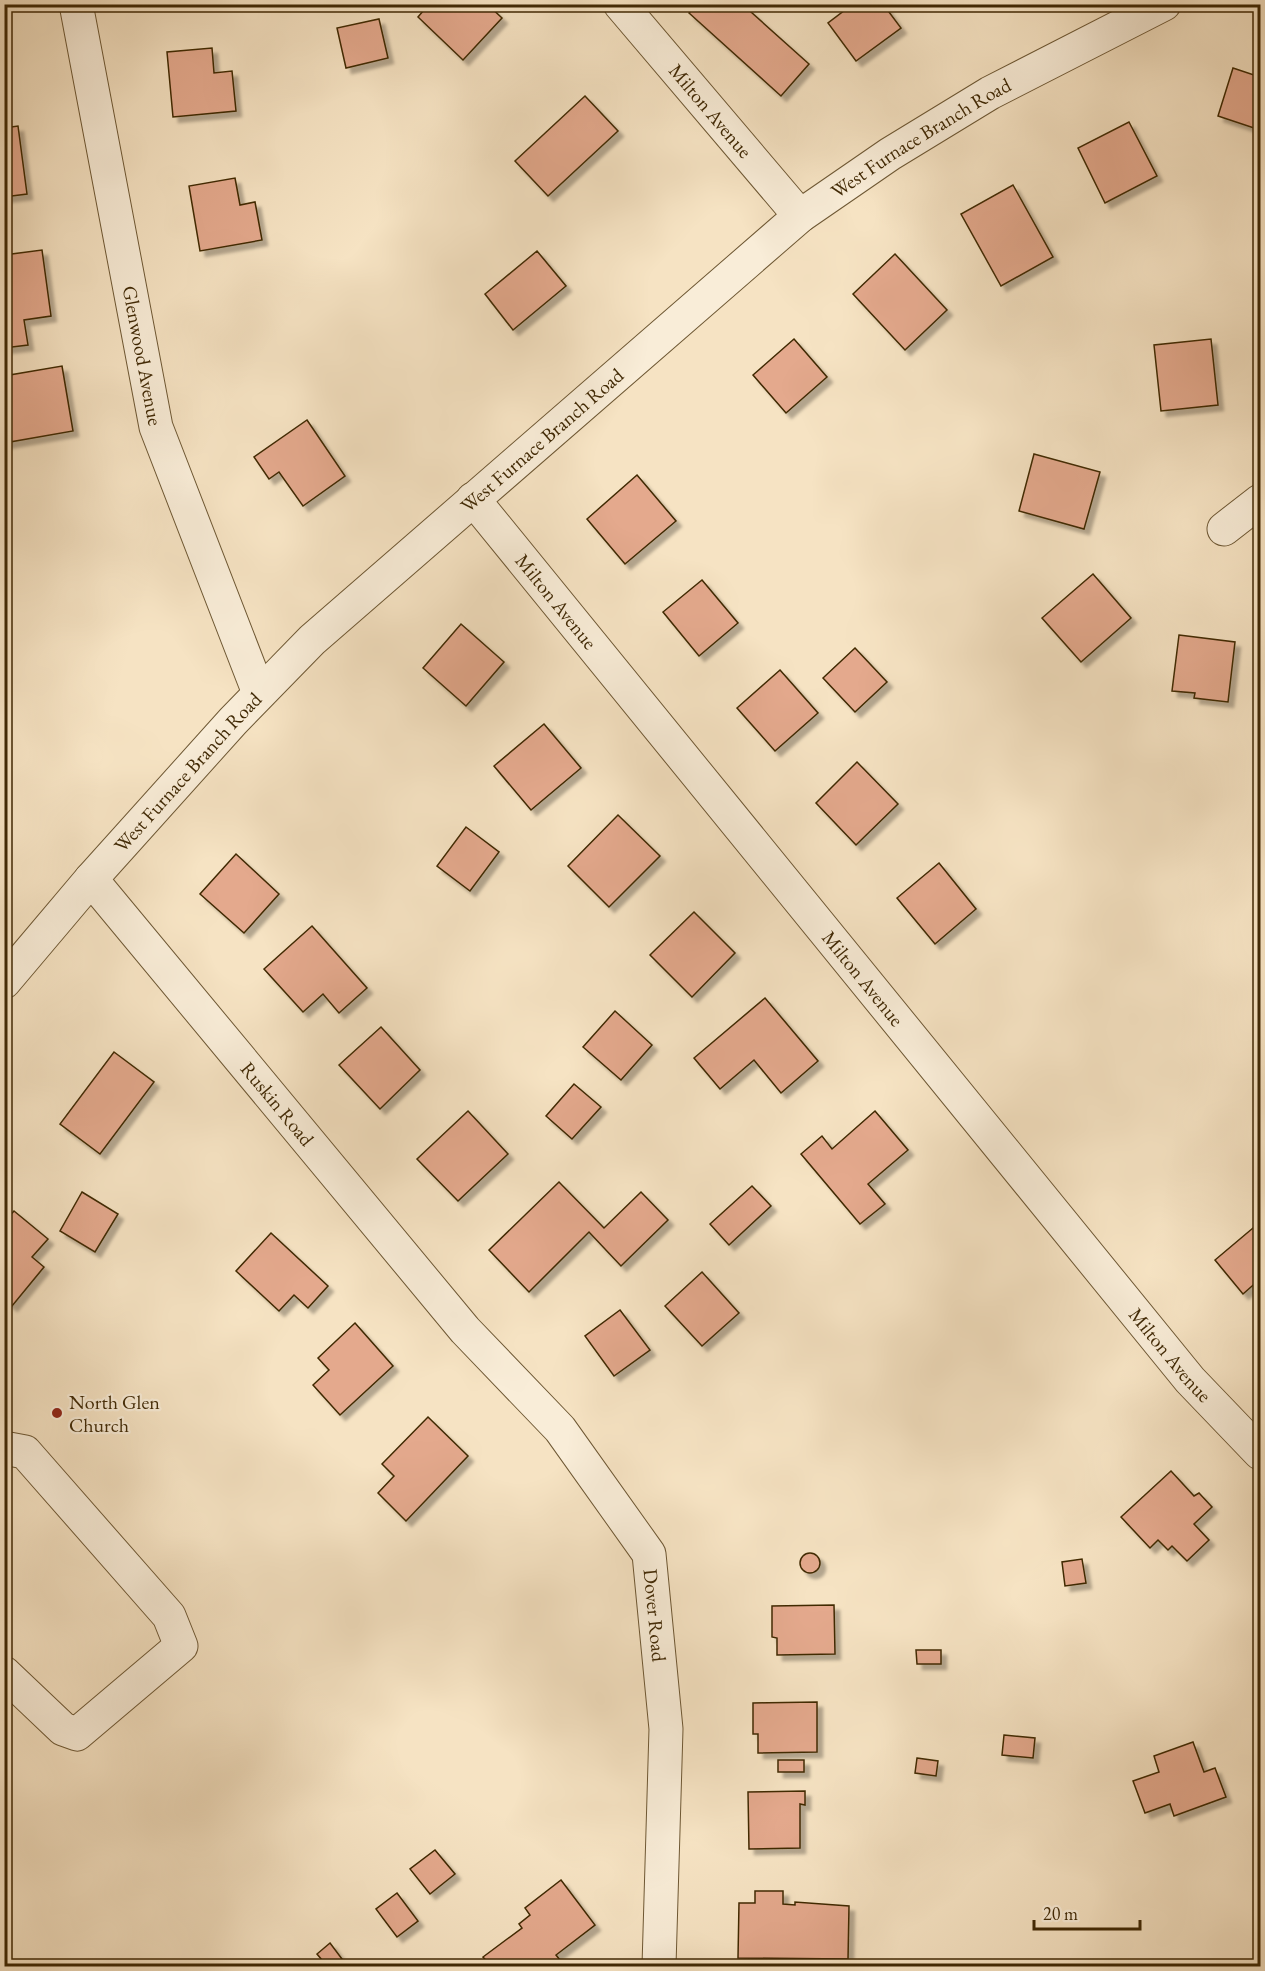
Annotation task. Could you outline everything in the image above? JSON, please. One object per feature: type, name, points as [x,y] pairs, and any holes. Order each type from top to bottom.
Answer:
[{"type":"street","name":"Glenwood Avenue","points":[[76,4],[156,427],[259,693]]},
{"type":"street","name":"Milton Avenue","points":[[620,4],[800,216]]},
{"type":"street","name":"West Furnace Branch Road","points":[[4,982],[91,879],[259,693],[312,640],[800,216],[890,154],[990,93],[1164,4]]},
{"type":"street","name":"Milton Avenue","points":[[473,499],[1190,1380],[1260,1453]]},
{"type":"street","points":[[1224,529],[1260,501]]},
{"type":"street","name":"Ruskin Road","points":[[91,879],[465,1330]]},
{"type":"street","name":"Dover Road","points":[[465,1330],[560,1429],[649,1554],[666,1729],[659,1966]]},
{"type":"street","points":[[4,1452],[9,1449],[25,1452],[169,1616],[181,1646],[77,1734],[63,1729],[4,1673]]},
{"type":"building","points":[[429,4],[487,4],[502,18],[463,60],[418,17]]},
{"type":"building","points":[[697,4],[742,4],[809,64],[781,96],[689,13]]},
{"type":"building","points":[[853,4],[883,4],[901,28],[856,61],[828,23]]},
{"type":"building","points":[[379,19],[388,58],[346,68],[337,28]]},
{"type":"building","points":[[212,48],[214,73],[232,71],[236,111],[173,117],[167,52]]},
{"type":"building","points":[[1233,68],[1260,77],[1260,130],[1218,116]]},
{"type":"building","points":[[585,96],[618,131],[548,196],[515,161]]},
{"type":"building","points":[[1129,122],[1157,176],[1105,203],[1078,148]]},
{"type":"building","points":[[18,126],[27,194],[4,197],[4,128]]},
{"type":"building","points":[[235,178],[240,205],[255,202],[262,240],[200,251],[189,186]]},
{"type":"building","points":[[1013,185],[1053,257],[1001,286],[961,214]]},
{"type":"building","points":[[42,250],[51,316],[24,320],[28,345],[4,348],[4,255]]},
{"type":"building","points":[[537,251],[566,286],[513,330],[485,294]]},
{"type":"building","points":[[895,254],[947,310],[905,350],[853,294]]},
{"type":"building","points":[[794,339],[827,377],[786,413],[753,375]]},
{"type":"building","points":[[1211,339],[1218,405],[1161,411],[1154,345]]},
{"type":"building","points":[[62,366],[73,431],[4,443],[4,376]]},
{"type":"building","points":[[307,420],[345,476],[303,506],[279,472],[269,479],[254,457]]},
{"type":"building","points":[[1034,454],[1100,472],[1084,529],[1019,511]]},
{"type":"building","points":[[637,475],[676,521],[625,564],[587,519]]},
{"type":"building","points":[[1093,574],[1131,618],[1081,662],[1042,618]]},
{"type":"building","points":[[702,580],[738,623],[699,656],[663,612]]},
{"type":"building","points":[[461,624],[504,662],[466,706],[423,668]]},
{"type":"building","points":[[1179,635],[1235,642],[1228,702],[1194,698],[1195,693],[1172,691]]},
{"type":"building","points":[[855,648],[887,682],[855,712],[823,678]]},
{"type":"building","points":[[780,670],[818,713],[775,751],[737,708]]},
{"type":"building","points":[[544,724],[581,768],[531,810],[494,766]]},
{"type":"building","points":[[857,762],[898,804],[856,845],[816,803]]},
{"type":"building","points":[[618,815],[660,856],[609,907],[568,866]]},
{"type":"building","points":[[466,827],[499,852],[470,891],[437,866]]},
{"type":"building","points":[[236,854],[279,894],[244,933],[200,894]]},
{"type":"building","points":[[939,863],[976,909],[935,944],[897,898]]},
{"type":"building","points":[[694,912],[735,953],[692,997],[650,955]]},
{"type":"building","points":[[312,926],[367,988],[339,1013],[323,994],[303,1012],[264,969]]},
{"type":"building","points":[[765,998],[818,1061],[781,1093],[754,1060],[720,1089],[694,1058]]},
{"type":"building","points":[[615,1011],[652,1045],[621,1080],[583,1047]]},
{"type":"building","points":[[381,1027],[420,1070],[380,1109],[339,1065]]},
{"type":"building","points":[[114,1052],[154,1082],[100,1154],[60,1124]]},
{"type":"building","points":[[574,1084],[601,1107],[572,1139],[546,1116]]},
{"type":"building","points":[[468,1111],[508,1154],[458,1201],[417,1159]]},
{"type":"building","points":[[875,1111],[908,1150],[868,1184],[885,1204],[860,1224],[801,1154],[822,1136],[832,1149]]},
{"type":"building","points":[[559,1182],[604,1228],[641,1192],[668,1220],[621,1266],[589,1232],[529,1292],[489,1250]]},
{"type":"building","points":[[752,1186],[771,1206],[729,1245],[710,1224]]},
{"type":"building","points":[[82,1192],[118,1214],[95,1252],[60,1231]]},
{"type":"building","points":[[14,1211],[48,1239],[32,1257],[44,1267],[12,1306],[4,1300],[4,1222]]},
{"type":"building","points":[[1253,1228],[1260,1237],[1260,1279],[1243,1294],[1215,1260]]},
{"type":"building","points":[[271,1233],[328,1286],[308,1308],[294,1295],[279,1311],[236,1271]]},
{"type":"building","points":[[702,1272],[739,1313],[702,1346],[665,1306]]},
{"type":"building","points":[[620,1310],[650,1350],[614,1376],[585,1336]]},
{"type":"building","points":[[355,1323],[393,1366],[340,1415],[313,1385],[329,1370],[318,1358]]},
{"type":"building","points":[[428,1417],[468,1456],[406,1521],[378,1493],[394,1476],[382,1464]]},
{"type":"building","points":[[1171,1471],[1194,1496],[1199,1493],[1212,1507],[1194,1524],[1209,1540],[1187,1561],[1172,1546],[1168,1550],[1158,1540],[1150,1548],[1121,1517]]},
{"type":"building","points":[[806,1553],[814,1553],[820,1559],[820,1567],[814,1573],[806,1573],[800,1567],[800,1559]]},
{"type":"building","points":[[1082,1559],[1086,1583],[1065,1586],[1062,1562]]},
{"type":"building","points":[[834,1605],[835,1654],[777,1655],[777,1638],[772,1637],[772,1606]]},
{"type":"building","points":[[916,1650],[941,1650],[941,1664],[917,1664]]},
{"type":"building","points":[[817,1702],[817,1752],[758,1753],[758,1734],[753,1734],[753,1703]]},
{"type":"building","points":[[1004,1735],[1035,1738],[1033,1758],[1002,1755]]},
{"type":"building","points":[[1193,1742],[1204,1772],[1215,1768],[1226,1797],[1174,1816],[1170,1804],[1145,1813],[1133,1781],[1159,1772],[1154,1756]]},
{"type":"building","points":[[917,1758],[938,1761],[936,1776],[915,1773]]},
{"type":"building","points":[[778,1760],[804,1760],[804,1772],[778,1772]]},
{"type":"building","points":[[805,1791],[805,1805],[800,1804],[800,1848],[749,1849],[748,1792]]},
{"type":"building","points":[[435,1850],[455,1874],[430,1894],[410,1869]]},
{"type":"building","points":[[561,1880],[595,1925],[556,1955],[565,1966],[491,1966],[483,1957],[522,1928],[519,1924],[530,1915],[525,1908]]},
{"type":"building","points":[[755,1891],[783,1891],[783,1904],[795,1905],[795,1902],[849,1906],[848,1959],[738,1958],[739,1903],[755,1903]]},
{"type":"building","points":[[397,1893],[418,1921],[397,1937],[376,1909]]},
{"type":"building","points":[[330,1943],[345,1963],[339,1966],[327,1966],[317,1954]]},
{"type":"building","points":[[760,1964],[826,1965],[760,1966]]},
{"type":"place","name":"North Glen Church","points":[[57,1413]]}]
